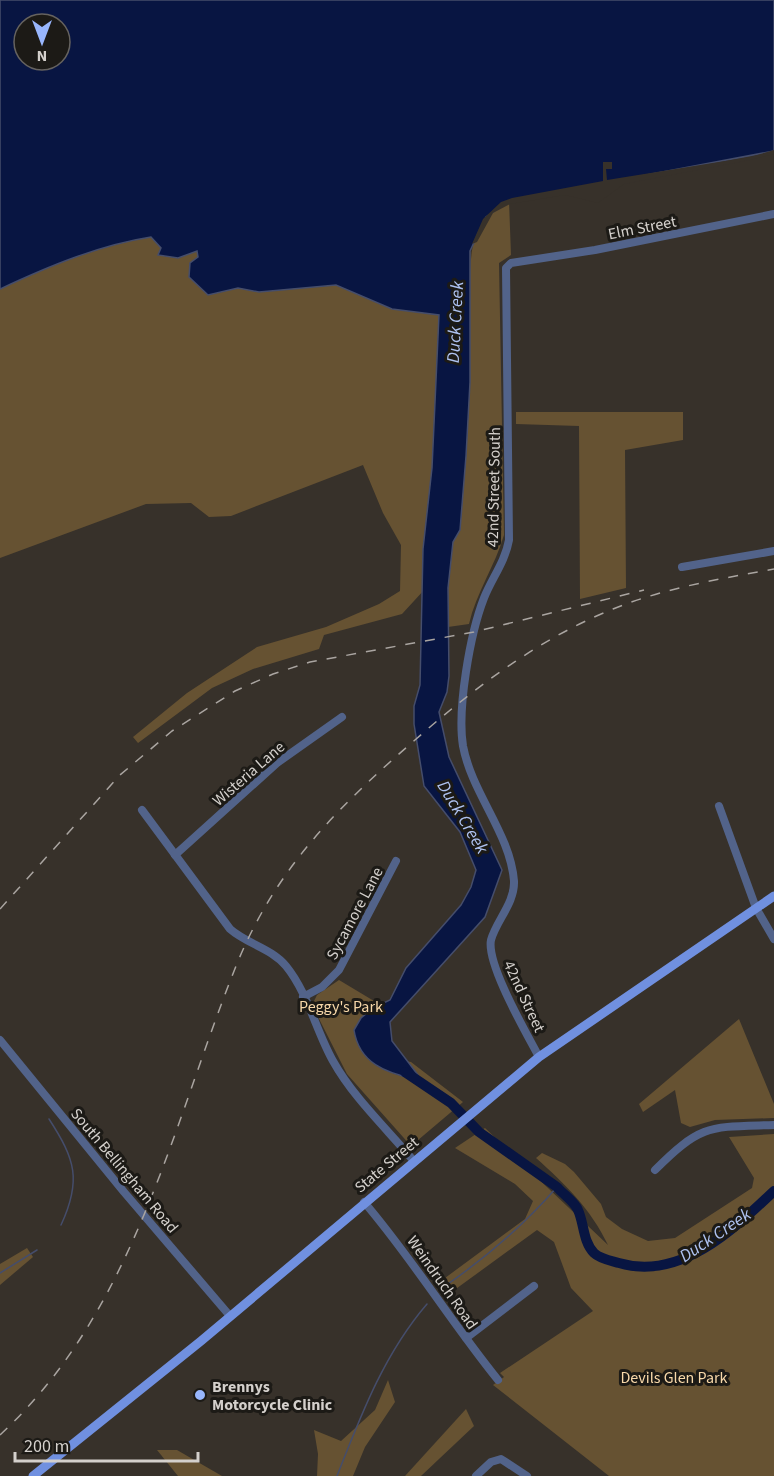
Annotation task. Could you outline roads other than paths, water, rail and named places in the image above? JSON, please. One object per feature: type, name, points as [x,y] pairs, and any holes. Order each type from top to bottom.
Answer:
[{"type":"main road","name":"State Street","points":[[33,1476],[230,1316],[413,1160],[539,1057],[774,896]]},
{"type":"street","name":"Elm Street","points":[[515,262],[595,250],[774,214]]},
{"type":"street","name":"42nd Street South","points":[[473,780],[461,725],[474,632],[484,597],[507,554],[509,540],[506,268],[515,262]]},
{"type":"street","points":[[682,567],[774,551]]},
{"type":"street","name":"Wisteria Lane","points":[[175,855],[277,763],[342,717]]},
{"type":"street","name":"42nd Street","points":[[473,780],[512,867],[514,885],[491,942],[492,957],[513,1007],[539,1057]]},
{"type":"street","points":[[719,806],[756,908],[774,939]]},
{"type":"street","points":[[142,810],[230,929],[287,967],[332,1060],[345,1080],[413,1160]]},
{"type":"street","name":"Sycamore Lane","points":[[303,997],[322,987],[339,970],[396,861]]},
{"type":"street","name":"South Bellingham Road","points":[[0,1040],[124,1192],[230,1316]]},
{"type":"street","points":[[655,1170],[683,1142],[701,1131],[722,1127],[774,1125]]},
{"type":"street","name":"Weindruch Road","points":[[364,1202],[401,1245],[498,1380]]},
{"type":"street","points":[[466,1338],[534,1286]]},
{"type":"street","points":[[476,1476],[491,1462],[501,1459],[527,1476]]},
{"type":"water","points":[[0,0],[774,0],[774,151],[509,201],[486,217],[470,251],[470,382],[466,456],[460,530],[453,542],[448,588],[449,676],[447,692],[439,712],[449,757],[502,870],[485,917],[390,1022],[392,1041],[418,1075],[415,1079],[384,1070],[376,1065],[362,1051],[354,1030],[361,1018],[373,1008],[390,1000],[406,968],[461,905],[471,887],[476,870],[460,832],[424,786],[414,724],[414,706],[420,685],[423,549],[432,468],[439,315],[392,309],[336,285],[259,292],[238,288],[208,295],[189,277],[190,263],[198,257],[197,251],[178,258],[158,255],[161,248],[151,237],[112,245],[0,289]]},
{"type":"waterway","name":"Duck Creek","points":[[405,1072],[451,1103],[479,1132],[557,1187],[572,1201],[580,1215],[590,1249],[606,1260],[641,1267],[663,1265],[684,1258],[723,1236],[774,1191]]},
{"type":"waterway","points":[[49,1119],[65,1146],[73,1170],[72,1195],[61,1225]]},
{"type":"waterway","points":[[445,1286],[504,1240],[557,1187]]},
{"type":"waterway","points":[[0,1273],[37,1250]]},
{"type":"waterway","points":[[337,1476],[386,1364],[398,1343],[427,1304]]},
{"type":"railway","points":[[0,1435],[46,1386],[84,1332],[116,1275],[144,1215],[236,966],[252,930],[271,897],[314,838],[365,785],[423,733],[490,679],[537,648],[613,609],[652,595],[774,569]]},
{"type":"railway","points":[[0,909],[120,775],[172,731],[235,691],[273,674],[310,662],[474,632],[644,590]]},
{"type":"place","name":"Brennys Motorcycle Clinic","points":[[200,1395]]},
{"type":"park label","name":"Peggy's Park","points":[[341,1006]]},
{"type":"park label","name":"Devils Glen Park","points":[[674,1377]]}]
